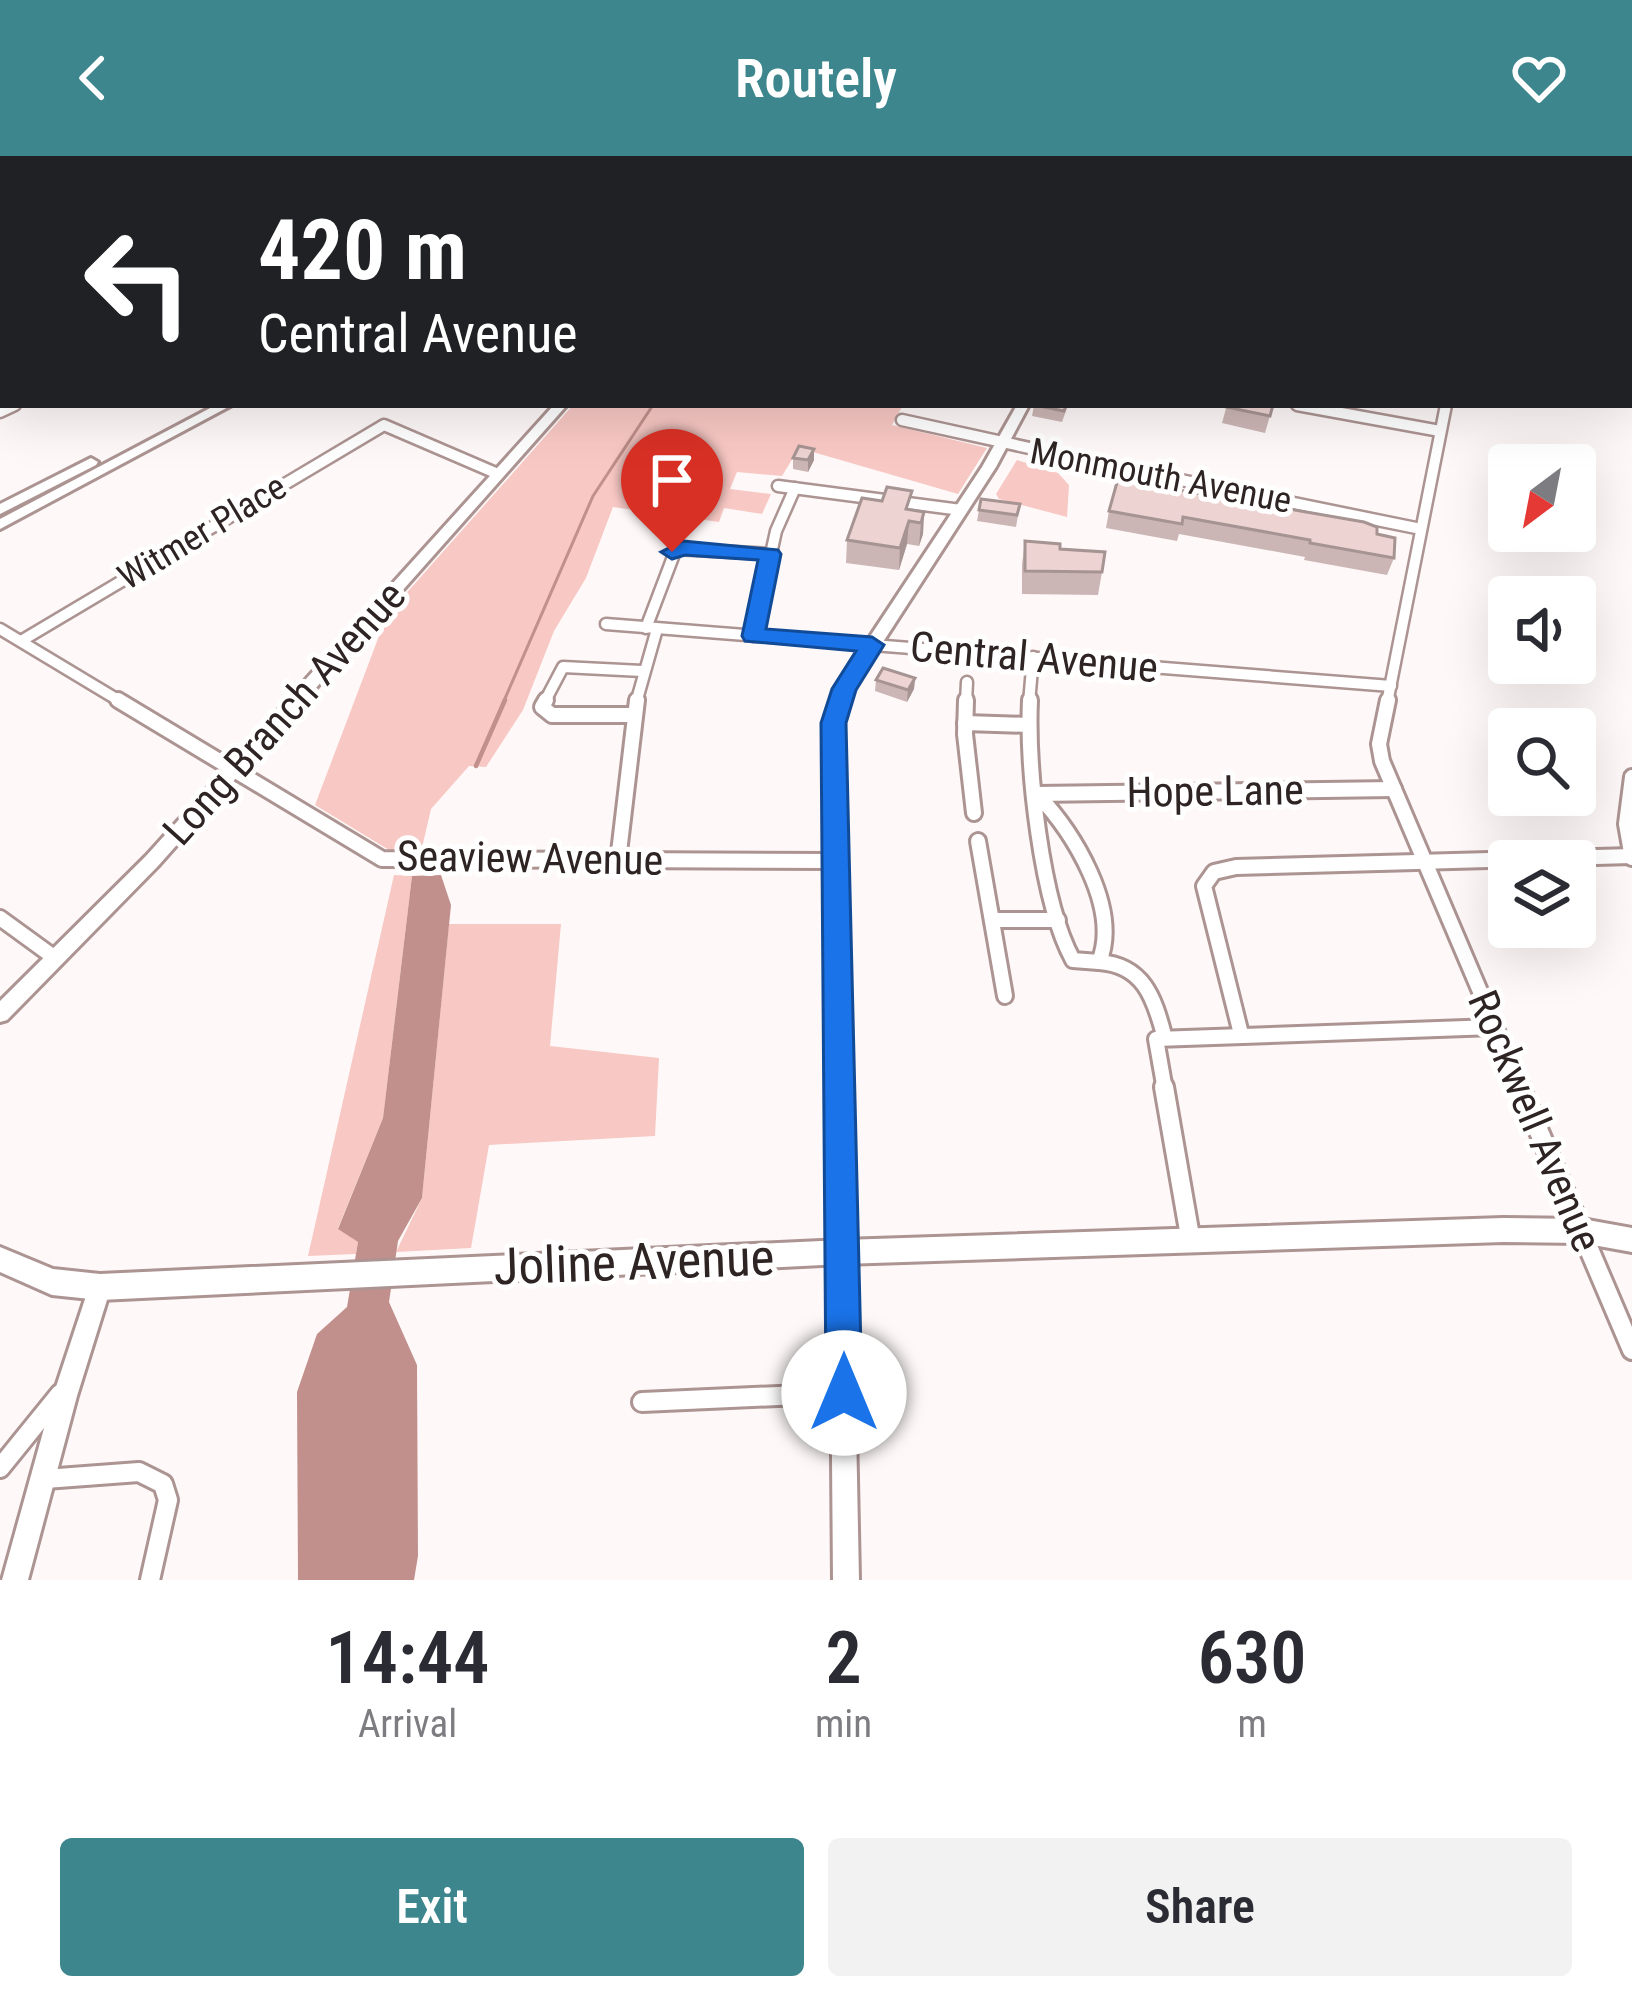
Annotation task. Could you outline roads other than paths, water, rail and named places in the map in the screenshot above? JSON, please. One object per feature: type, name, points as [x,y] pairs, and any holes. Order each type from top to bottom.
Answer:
[{"type":"main road","name":"Joline Avenue","points":[[0,1259],[52,1282],[100,1287],[843,1252],[1582,1231],[1632,1240]]},
{"type":"street","points":[[2,507],[196,408]]},
{"type":"street","points":[[0,525],[220,408]]},
{"type":"street","name":"Long Branch Avenue","points":[[0,1014],[233,770],[558,408]]},
{"type":"street","points":[[846,1580],[834,716],[844,689],[1003,444],[1021,408]]},
{"type":"street","points":[[1314,408],[1440,431]]},
{"type":"street","name":"Rockwell Avenue","points":[[1445,408],[1379,744],[1632,1350]]},
{"type":"street","name":"Monmouth Avenue","points":[[902,420],[1421,529]]},
{"type":"street","name":"Witmer Place","points":[[21,641],[384,425],[498,474]]},
{"type":"street","points":[[778,486],[961,510]]},
{"type":"street","points":[[753,636],[770,554],[795,488]]},
{"type":"street","points":[[618,861],[642,671],[676,549],[770,554]]},
{"type":"street","name":"Central Avenue","points":[[606,624],[1391,686]]},
{"type":"street","name":"Seaview Avenue","points":[[1,630],[382,859],[834,861]]},
{"type":"street","points":[[1033,657],[1029,724],[1065,952],[1073,960],[1126,965],[1142,976],[1150,985],[1164,1035]]},
{"type":"street","points":[[635,715],[552,715],[542,707],[563,667],[642,671]]},
{"type":"street","points":[[967,682],[965,723],[974,813]]},
{"type":"street","points":[[965,723],[1029,724]]},
{"type":"street","points":[[1241,1034],[1204,886],[1207,878],[1236,868],[1632,856],[1626,824],[1632,777]]},
{"type":"street","name":"Hope Lane","points":[[1037,794],[1394,789]]},
{"type":"street","points":[[1037,794],[1068,825],[1087,854],[1105,945],[1099,962]]},
{"type":"street","points":[[978,841],[1005,996]]},
{"type":"street","points":[[0,918],[55,958]]},
{"type":"street","points":[[992,920],[1058,920]]},
{"type":"street","points":[[1191,1242],[1156,1039],[1164,1035],[1494,1027]]},
{"type":"street","points":[[15,1580],[45,1479],[64,1390],[100,1287]]},
{"type":"street","points":[[0,1468],[64,1390]]},
{"type":"street","points":[[642,1402],[844,1393]]},
{"type":"street","points":[[45,1479],[140,1472],[163,1484],[169,1500],[150,1580]]},
{"type":"waterway","points":[[503,703],[593,496],[651,408]]},
{"type":"waterway","points":[[476,766],[505,700]]}]
